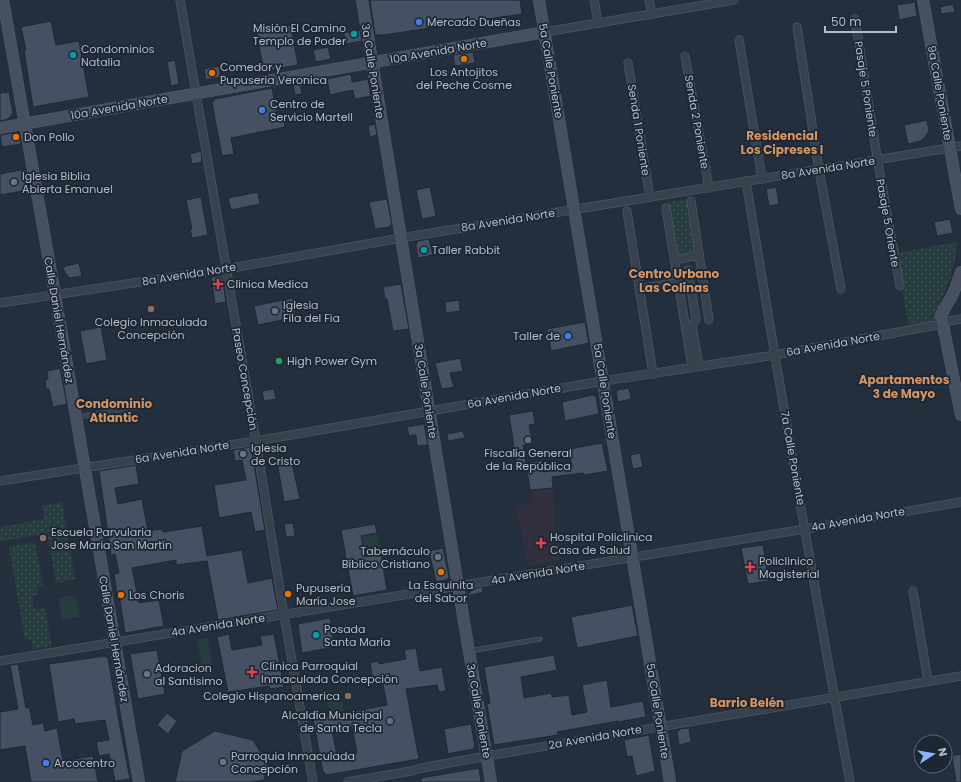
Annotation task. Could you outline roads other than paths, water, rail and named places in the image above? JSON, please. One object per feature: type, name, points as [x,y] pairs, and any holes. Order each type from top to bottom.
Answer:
[{"type":"street","name":"Calle Daniel Hernández","points":[[3,0],[138,782]]},
{"type":"street","name":"Paseo Concepción","points":[[180,0],[313,782]]},
{"type":"street","name":"3a Calle Poniente","points":[[362,0],[371,63],[491,782]]},
{"type":"street","name":"5a Calle Poniente","points":[[539,0],[670,782]]},
{"type":"street","points":[[594,0],[598,23]]},
{"type":"street","points":[[649,0],[652,14]]},
{"type":"street","name":"10a Avenida Norte","points":[[0,128],[734,0]]},
{"type":"street","name":"9a Calle Poniente","points":[[923,0],[956,147],[961,209]]},
{"type":"street","name":"Pasaje 5 Poniente","points":[[855,19],[878,160]]},
{"type":"street","points":[[797,27],[819,170],[841,289]]},
{"type":"street","points":[[740,40],[762,179]]},
{"type":"street","name":"Senda 2 Poniente","points":[[685,56],[709,188]]},
{"type":"street","name":"Senda 1 Poniente","points":[[628,63],[650,197]]},
{"type":"street","name":"8a Avenida Norte","points":[[0,303],[226,269],[401,238],[956,147]]},
{"type":"street","name":"Pasaje 5 Oriente","points":[[878,160],[900,286]]},
{"type":"street","name":"7a Calle Poniente","points":[[746,182],[834,697],[850,782]]},
{"type":"street","points":[[691,201],[709,320]]},
{"type":"street","points":[[666,208],[678,282],[696,367]]},
{"type":"street","points":[[627,211],[654,374]]},
{"type":"street","points":[[674,260],[700,255]]},
{"type":"street","points":[[688,270],[696,319],[692,326],[696,367]]},
{"type":"street","points":[[961,272],[953,294],[941,315],[946,323],[961,415]]},
{"type":"street","points":[[639,289],[678,282]]},
{"type":"street","name":"6a Avenida Norte","points":[[0,482],[603,381],[775,355],[961,319]]},
{"type":"street","name":"4a Avenida Norte","points":[[0,661],[961,502]]},
{"type":"street","points":[[913,591],[928,681]]},
{"type":"street","name":"2a Avenida Norte","points":[[348,782],[411,772],[422,768],[660,726],[961,676]]},
{"type":"lane","points":[[76,417],[144,406]]},
{"type":"lane","points":[[469,651],[540,638]]},
{"type":"place","name":"Mercado Dueñas","points":[[419,22]]},
{"type":"place","name":"Misión El Camino Templo de Poder","points":[[354,34]]},
{"type":"place","name":"Condominios Natalia","points":[[73,55]]},
{"type":"place","name":"Los Antojitos del Peche Cosme","points":[[464,59]]},
{"type":"place","name":"Comedor y Pupuseria Veronica","points":[[212,73]]},
{"type":"place","name":"Centro de Servicio Martell","points":[[262,110]]},
{"type":"place","name":"Don Pollo","points":[[16,137]]},
{"type":"place","name":"Iglesia Biblia Abierta Emanuel","points":[[14,182]]},
{"type":"place","name":"Taller Rabbit","points":[[424,250]]},
{"type":"place","name":"Clínica Medica","points":[[218,284]]},
{"type":"place","name":"Colegio Inmaculada Concepción","points":[[151,309]]},
{"type":"place","name":"Iglesia Fila del Fia","points":[[275,311]]},
{"type":"place","name":"Taller de","points":[[568,336]]},
{"type":"place","name":"High Power Gym","points":[[279,361]]},
{"type":"place","name":"Fiscalía General de la República","points":[[528,440]]},
{"type":"place","name":"Iglesia de Cristo","points":[[243,454]]},
{"type":"place","name":"Escuela Parvularia Jose Maria San Martín","points":[[43,538]]},
{"type":"place","name":"Hospital Policlínica Casa de Salud","points":[[541,543]]},
{"type":"place","name":"Tabernáculo Bíblico Cristiano","points":[[438,557]]},
{"type":"place","name":"Policlinico Magisterial","points":[[750,567]]},
{"type":"place","name":"La Esquinita del Sabor","points":[[441,572]]},
{"type":"place","name":"Pupuseria María Jose","points":[[288,594]]},
{"type":"place","name":"Los Choris","points":[[121,595]]},
{"type":"place","name":"Posada Santa María","points":[[316,635]]},
{"type":"place","name":"Clínica Parroquial Inmaculada Concepción","points":[[252,672]]},
{"type":"place","name":"Adoracion al Santisimo","points":[[147,674]]},
{"type":"place","name":"Colegio Hispanoamerica","points":[[348,696]]},
{"type":"place","name":"Alcaldía Municipal de Santa Tecla","points":[[390,721]]},
{"type":"place","name":"Parroquia Inmaculada Concepción","points":[[223,762]]},
{"type":"place","name":"Arcocentro","points":[[46,763]]},
{"type":"district","name":"Residencial Los Cipreses I","points":[[782,143]]},
{"type":"district","name":"Centro Urbano Las Colinas","points":[[674,281]]},
{"type":"district","name":"Apartamentos 3 de Mayo","points":[[904,387]]},
{"type":"district","name":"Condominio Atlantic","points":[[114,411]]},
{"type":"district","name":"Barrio Belén","points":[[747,703]]}]
